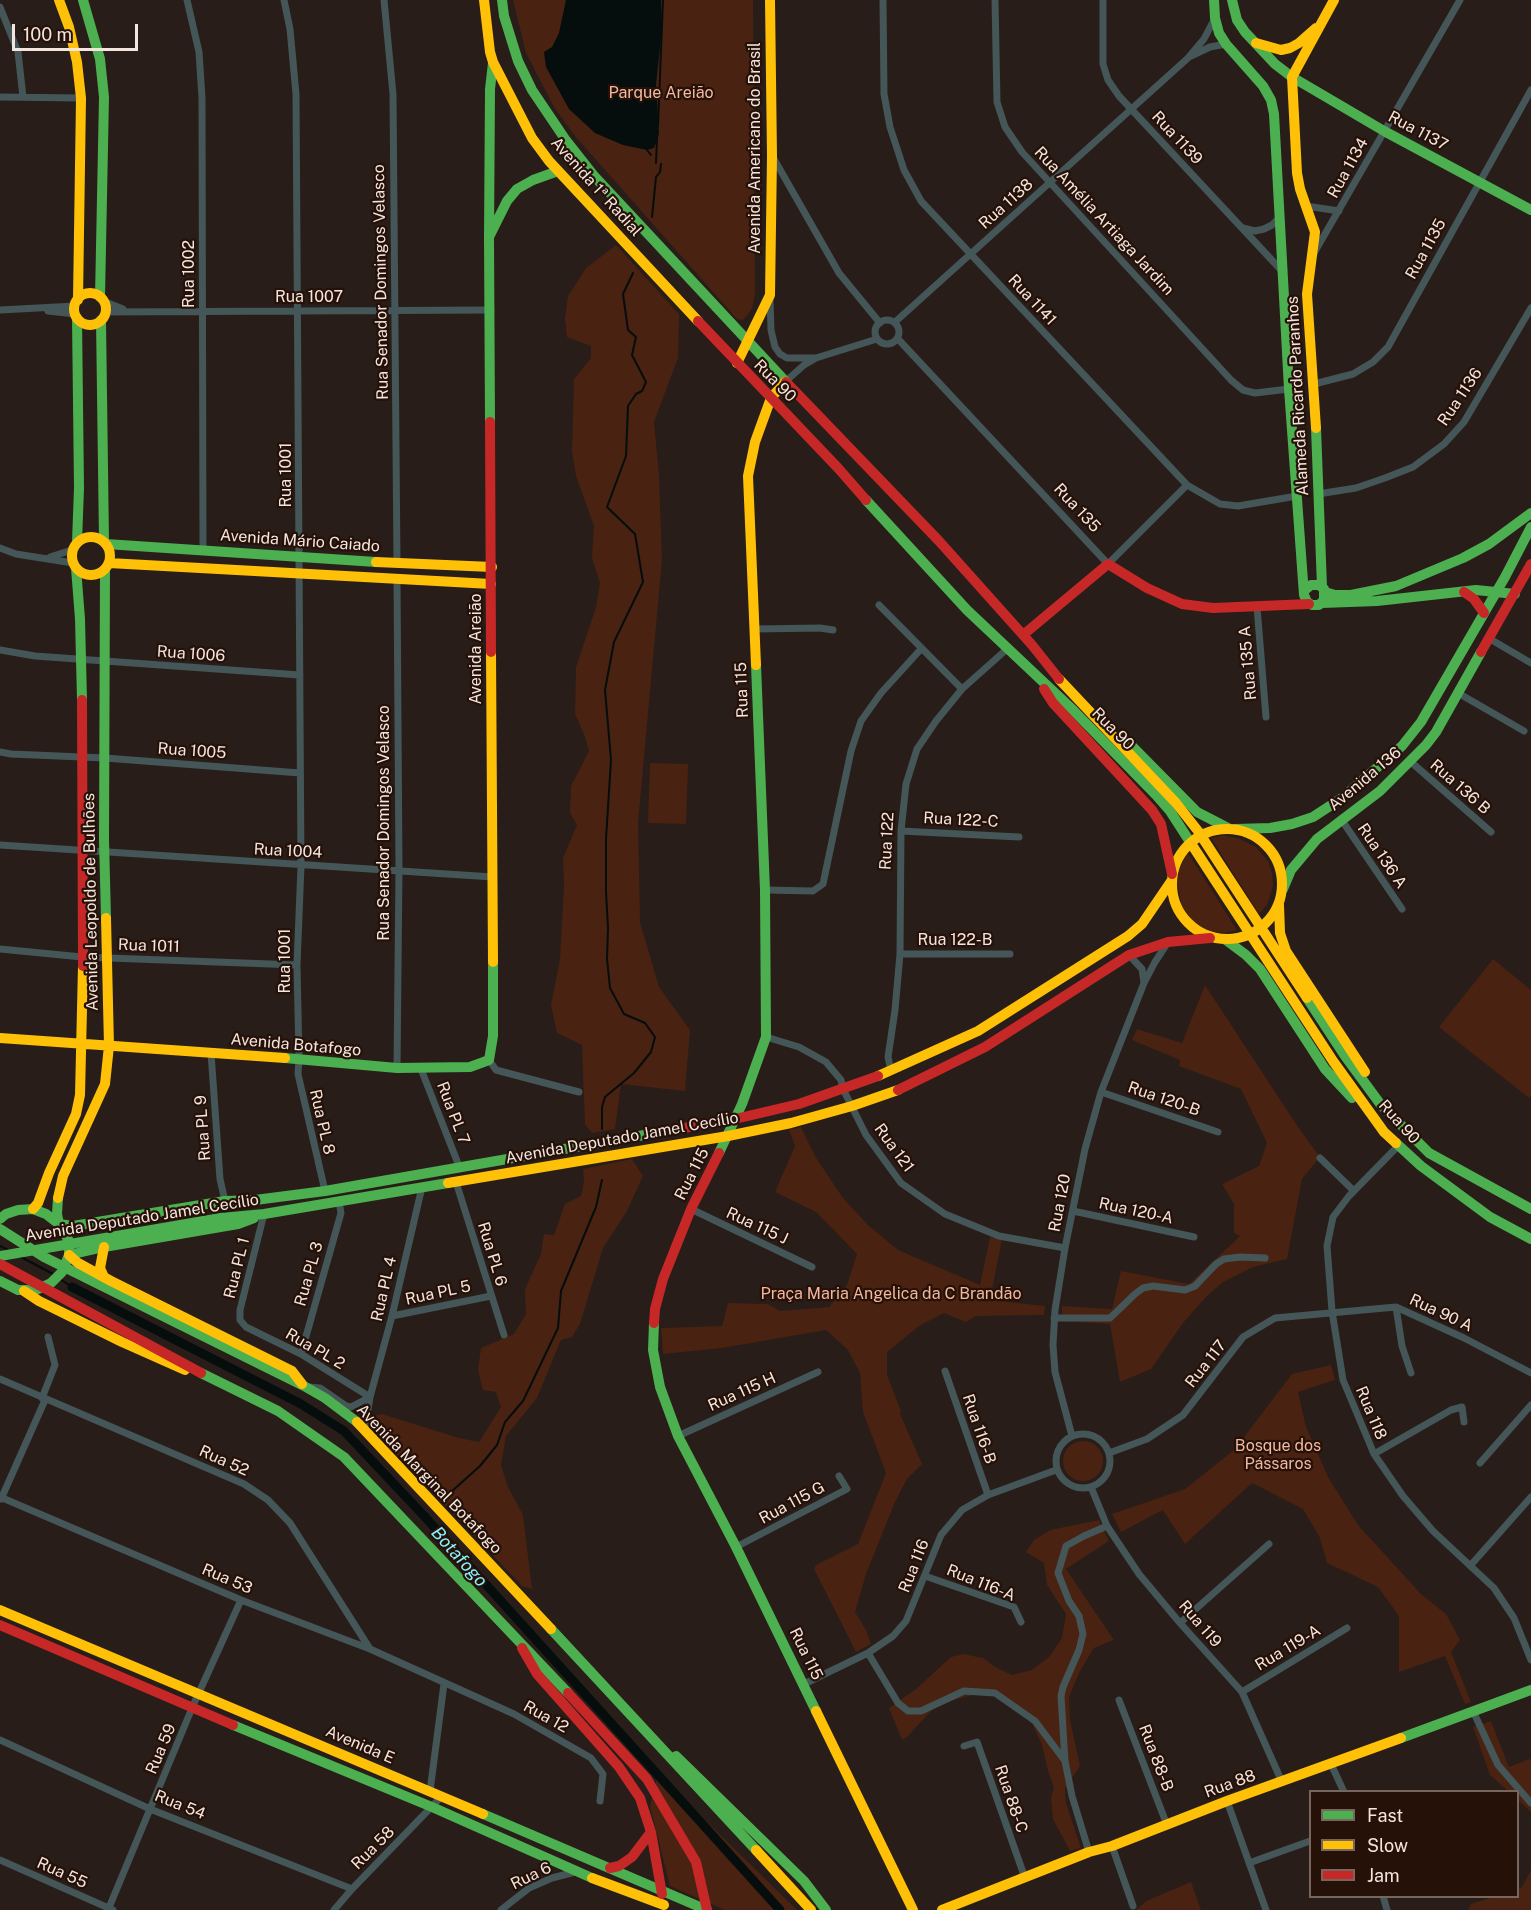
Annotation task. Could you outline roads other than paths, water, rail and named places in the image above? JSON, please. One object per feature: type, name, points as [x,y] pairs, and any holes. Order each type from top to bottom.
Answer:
[{"type":"main road","points":[[59,0],[74,50],[81,98],[76,309],[79,488],[74,565],[87,575],[100,573],[107,566],[110,553],[105,542],[102,308],[104,97],[100,59],[83,0]]},
{"type":"main road","name":"Avenida 1ª Radial","points":[[484,0],[493,62],[532,138],[558,171],[640,260]]},
{"type":"main road","name":"Avenida 1ª Radial","points":[[502,0],[504,16],[518,61],[532,90],[565,139],[595,177],[650,237]]},
{"type":"main road","name":"Avenida Americano do Brasil","points":[[737,363],[770,295],[772,156],[770,0]]},
{"type":"main road","name":"Alameda Ricardo Paranhos","points":[[1214,0],[1219,33],[1263,86],[1271,100],[1289,389],[1306,597]]},
{"type":"main road","points":[[1232,0],[1237,20],[1253,42],[1292,77],[1335,0]]},
{"type":"main road","points":[[1253,42],[1281,50],[1290,48],[1299,44],[1324,19]]},
{"type":"main road","name":"Avenida Areião","points":[[489,1060],[493,1036],[489,237],[490,89],[493,62]]},
{"type":"main road","name":"Alameda Ricardo Paranhos","points":[[1292,77],[1297,173],[1315,232],[1306,294],[1314,384],[1323,594]]},
{"type":"main road","name":"Rua 1137","points":[[1292,77],[1384,131],[1531,210]]},
{"type":"main road","points":[[489,237],[507,201],[517,189],[533,180],[558,171]]},
{"type":"main road","name":"Rua 90","points":[[650,237],[785,382],[939,541],[1032,645],[1063,686],[1176,803],[1197,831],[1345,1056],[1381,1105],[1429,1154],[1531,1209]]},
{"type":"main road","name":"Rua 90","points":[[640,260],[845,475],[887,525],[1007,649],[1170,811],[1333,1061],[1384,1132],[1397,1146],[1490,1217],[1531,1239]]},
{"type":"main road","points":[[76,309],[86,294],[96,295],[102,308]]},
{"type":"main road","points":[[76,309],[81,322],[91,325],[102,308]]},
{"type":"main road","points":[[771,398],[785,382]]},
{"type":"main road","name":"Rua 115","points":[[771,398],[755,442],[748,476],[765,890],[766,1037],[728,1136],[691,1209],[663,1279],[655,1309],[653,1350],[660,1388],[678,1436],[736,1547],[914,1910]]},
{"type":"main road","points":[[1323,594],[1351,595],[1396,586],[1463,558],[1489,544],[1531,513]]},
{"type":"main road","name":"Avenida 136","points":[[1232,829],[1270,828],[1313,817],[1342,798],[1402,746],[1420,722],[1497,591],[1531,527]]},
{"type":"main road","points":[[74,546],[90,536],[105,542]]},
{"type":"main road","name":"Avenida Mário Caiado","points":[[105,542],[397,563],[492,567]]},
{"type":"main road","points":[[1023,635],[1108,564]]},
{"type":"main road","name":"Rua 135","points":[[1108,564],[1147,588],[1182,604],[1213,608],[1257,607],[1281,604],[1306,597]]},
{"type":"main road","name":"Avenida 136","points":[[1283,889],[1291,870],[1317,838],[1380,791],[1411,762],[1437,732],[1531,564]]},
{"type":"main road","name":"Avenida Leopoldo de Bulhões","points":[[33,1209],[38,1203],[76,1114],[80,1095],[82,1045],[81,659],[79,591],[74,565]]},
{"type":"main road","name":"Avenida Mário Caiado","points":[[107,566],[299,572],[491,584]]},
{"type":"main road","name":"Avenida Leopoldo de Bulhões","points":[[67,1260],[69,1241],[59,1224],[58,1196],[63,1176],[105,1084],[109,1046],[105,853],[107,566]]},
{"type":"main road","points":[[1323,594],[1316,606],[1306,597],[1311,585],[1315,584],[1323,594],[1377,601],[1464,592],[1497,591],[1515,594]]},
{"type":"main road","points":[[1464,592],[1480,606],[1484,613]]},
{"type":"main road","points":[[1032,645],[1197,812],[1232,829],[1251,834],[1265,843],[1276,856],[1282,872],[1283,889],[1279,904],[1269,921],[1254,933],[1231,940],[1210,938],[1181,916],[1174,899],[1161,824],[1152,810],[1053,703],[1034,674]]},
{"type":"main road","points":[[1172,877],[1180,856],[1188,845],[1212,831],[1232,829]]},
{"type":"main road","name":"Avenida Deputado Jamel Cecílio","points":[[59,1224],[73,1226],[225,1201],[255,1200],[325,1191],[735,1119],[799,1104],[891,1071],[978,1031],[1128,936],[1142,924],[1172,877]]},
{"type":"main road","points":[[1279,904],[1280,933],[1286,951],[1362,1069],[1407,1131]]},
{"type":"main road","name":"Avenida Deputado Jamel Cecílio","points":[[0,1249],[218,1214],[264,1214],[728,1136],[791,1123],[852,1106],[900,1089],[985,1047],[1129,954],[1168,942],[1210,938]]},
{"type":"main road","points":[[1231,940],[1260,969],[1325,1069],[1384,1132]]},
{"type":"main road","name":"Avenida Botafogo","points":[[0,1038],[397,1068],[470,1067],[489,1060]]},
{"type":"main road","name":"Avenida Deputado Jamel Cecílio","points":[[0,1256],[218,1214],[255,1200]]},
{"type":"main road","points":[[2,1214],[33,1209],[46,1214],[59,1224]]},
{"type":"main road","points":[[24,1291],[36,1290],[51,1283],[62,1272],[67,1260],[104,1247],[238,1224],[264,1214]]},
{"type":"main road","name":"Avenida Marginal Botafogo","points":[[0,1229],[44,1257],[326,1398],[364,1428],[811,1910]]},
{"type":"main road","points":[[104,1247],[100,1268],[104,1277]]},
{"type":"main road","points":[[67,1260],[78,1263],[292,1371],[305,1387]]},
{"type":"main road","points":[[0,1264],[208,1377],[278,1411],[344,1457],[647,1779],[696,1863],[707,1910]]},
{"type":"main road","points":[[0,1281],[168,1364],[208,1377]]},
{"type":"main road","name":"Avenida E","points":[[0,1610],[707,1910]]},
{"type":"main road","name":"Avenida E","points":[[0,1625],[192,1708],[432,1807],[576,1872],[664,1907]]},
{"type":"main road","points":[[520,1645],[537,1674],[619,1767],[640,1798],[651,1832],[664,1907]]},
{"type":"main road","name":"Rua 88","points":[[942,1910],[1089,1852],[1112,1846],[1227,1801],[1531,1690]]},
{"type":"main road","name":"Avenida Marginal Botafogo","points":[[612,1693],[804,1881],[826,1910]]},
{"type":"main road","points":[[610,1868],[619,1866],[632,1857],[651,1832]]},
{"type":"street","name":"Rua 1002","points":[[187,0],[199,52],[202,98],[203,549]]},
{"type":"street","name":"Rua 1001","points":[[284,0],[290,29],[296,94],[300,675],[300,866],[297,965],[299,1059]]},
{"type":"street","name":"Rua Senador Domingos Velasco","points":[[384,0],[393,94],[397,563]]},
{"type":"street","name":"Rua 1141","points":[[883,0],[884,94],[890,127],[904,170],[921,201],[1187,485],[1220,504],[1238,506],[1297,496]]},
{"type":"street","name":"Rua Amélia Artiaga Jardim","points":[[995,0],[997,102],[1005,127],[1022,152],[1231,380],[1243,390],[1255,393],[1289,389]]},
{"type":"street","name":"Rua 1139","points":[[1103,0],[1103,64],[1108,80],[1119,96],[1283,272]]},
{"type":"street","name":"Rua 1134","points":[[1312,255],[1340,211],[1460,0]]},
{"type":"street","points":[[0,7],[18,52],[23,97]]},
{"type":"street","name":"Rua 1138","points":[[895,322],[1188,57],[1204,39],[1215,18]]},
{"type":"street","name":"Rua 1138","points":[[1188,57],[1210,47],[1226,44]]},
{"type":"street","name":"Rua 1135","points":[[1314,384],[1353,374],[1373,362],[1388,347],[1531,90]]},
{"type":"street","points":[[0,97],[81,98]]},
{"type":"street","points":[[772,156],[839,273],[880,323]]},
{"type":"street","points":[[1306,206],[1340,211]]},
{"type":"street","points":[[1243,228],[1255,231],[1264,229],[1280,217]]},
{"type":"street","name":"Avenida Americano do Brasil","points":[[770,295],[772,340],[780,354],[787,358],[816,358]]},
{"type":"street","name":"Rua 1007","points":[[102,308],[202,311],[491,310]]},
{"type":"street","name":"Rua 1136","points":[[1318,494],[1356,488],[1413,467],[1444,444],[1464,422],[1531,308]]},
{"type":"street","points":[[0,310],[76,309]]},
{"type":"street","points":[[891,320],[895,322],[899,329],[898,339],[888,345],[880,342],[875,330],[880,323],[891,320]]},
{"type":"street","points":[[785,382],[804,365],[816,358],[877,339]]},
{"type":"street","name":"Rua 135","points":[[898,339],[1108,564]]},
{"type":"street","points":[[1108,564],[1187,485]]},
{"type":"street","points":[[47,558],[74,546]]},
{"type":"street","points":[[0,548],[16,554],[47,558],[74,565]]},
{"type":"street","name":"Rua Senador Domingos Velasco","points":[[397,578],[399,870],[397,1068]]},
{"type":"street","points":[[879,605],[962,689]]},
{"type":"street","name":"Rua 135 A","points":[[1257,607],[1266,717]]},
{"type":"street","points":[[755,629],[820,627],[833,630]]},
{"type":"street","points":[[1490,639],[1531,663]]},
{"type":"street","points":[[765,890],[813,891],[823,884],[851,751],[861,721],[881,693],[921,649]]},
{"type":"street","name":"Rua 122","points":[[891,1071],[888,1057],[900,954],[901,831],[906,784],[917,749],[936,721],[962,689],[1007,649]]},
{"type":"street","name":"Rua 1006","points":[[0,650],[35,656],[300,675]]},
{"type":"street","points":[[1458,693],[1524,731]]},
{"type":"street","name":"Rua 1005","points":[[0,752],[300,772]]},
{"type":"street","name":"Rua 136 B","points":[[1411,762],[1491,832]]},
{"type":"street","name":"Rua 136 A","points":[[1341,819],[1402,909]]},
{"type":"street","name":"Rua 122-C","points":[[901,831],[1019,837]]},
{"type":"street","name":"Rua 1004","points":[[0,845],[493,877]]},
{"type":"street","name":"Rua 120","points":[[1072,1436],[1055,1372],[1053,1345],[1054,1318],[1065,1248],[1085,1149],[1101,1092],[1144,983],[1168,942]]},
{"type":"street","name":"Rua 1011","points":[[0,949],[82,957],[297,965]]},
{"type":"street","name":"Rua 122-B","points":[[900,954],[1010,954]]},
{"type":"street","points":[[1129,954],[1142,969],[1144,983]]},
{"type":"street","name":"Rua 121","points":[[766,1037],[800,1047],[826,1062],[841,1080],[843,1089],[866,1135],[901,1183],[945,1214],[999,1236],[1065,1248]]},
{"type":"street","name":"Rua PL 9","points":[[211,1053],[220,1179],[225,1201]]},
{"type":"street","name":"Rua PL 8","points":[[299,1059],[298,1074],[325,1191]]},
{"type":"street","points":[[489,1060],[496,1070],[579,1092]]},
{"type":"street","name":"Rua PL 7","points":[[421,1069],[459,1166]]},
{"type":"street","name":"Rua 120-B","points":[[1101,1092],[1218,1132]]},
{"type":"street","name":"Rua 118","points":[[1397,1146],[1354,1191],[1333,1217],[1327,1246],[1332,1311],[1343,1380],[1374,1454],[1403,1496],[1433,1531],[1494,1588],[1514,1618],[1531,1660]]},
{"type":"street","points":[[1320,1158],[1354,1191]]},
{"type":"street","name":"Rua PL 6","points":[[456,1182],[504,1335]]},
{"type":"street","name":"Rua PL 4","points":[[364,1428],[422,1187]]},
{"type":"street","name":"Rua PL 3","points":[[300,1354],[341,1213],[339,1201]]},
{"type":"street","name":"Rua 115 J","points":[[691,1209],[812,1267]]},
{"type":"street","name":"Rua 120-A","points":[[1073,1211],[1194,1237]]},
{"type":"street","name":"Rua PL 1","points":[[246,1327],[240,1320],[240,1310],[264,1214]]},
{"type":"street","points":[[1054,1318],[1105,1319],[1114,1316],[1143,1288],[1153,1286],[1185,1290],[1195,1286],[1224,1259],[1265,1258]]},
{"type":"street","name":"Rua PL 5","points":[[392,1316],[491,1296]]},
{"type":"street","points":[[1396,1307],[1402,1346],[1411,1373]]},
{"type":"street","name":"Rua 90 A","points":[[1332,1311],[1396,1307],[1464,1338],[1531,1373]]},
{"type":"street","name":"Rua 117","points":[[1109,1453],[1147,1439],[1184,1415],[1243,1337],[1275,1318],[1332,1311]]},
{"type":"street","name":"Rua PL 2","points":[[246,1327],[300,1354],[370,1397]]},
{"type":"street","points":[[1,1498],[55,1365],[48,1337]]},
{"type":"street","name":"Rua 116-B","points":[[945,1371],[988,1496]]},
{"type":"street","name":"Rua 115 H","points":[[678,1436],[818,1372]]},
{"type":"street","name":"Rua 52","points":[[0,1379],[244,1484],[268,1500],[290,1523],[370,1649]]},
{"type":"street","points":[[305,1387],[320,1388],[351,1407],[370,1397]]},
{"type":"street","points":[[1480,1463],[1531,1406]]},
{"type":"street","points":[[1374,1454],[1451,1410],[1462,1407],[1464,1422]]},
{"type":"street","points":[[1087,1434],[1101,1440],[1109,1453],[1110,1467],[1103,1479],[1091,1487],[1077,1488],[1064,1482],[1056,1470],[1056,1456],[1061,1444],[1072,1436],[1087,1434]]},
{"type":"street","name":"Rua 116","points":[[804,1684],[868,1653],[893,1636],[906,1621],[941,1535],[962,1510],[988,1496],[1056,1470]]},
{"type":"street","name":"Rua 115 G","points":[[736,1547],[847,1489],[839,1476]]},
{"type":"street","name":"Rua 119","points":[[1091,1487],[1107,1526],[1139,1574],[1242,1692],[1282,1782]]},
{"type":"street","points":[[1470,1566],[1531,1497]]},
{"type":"street","name":"Rua 53","points":[[1,1498],[241,1600],[370,1649],[444,1684]]},
{"type":"street","points":[[1089,1852],[1072,1796],[1065,1761],[1061,1696],[1083,1634],[1079,1616],[1069,1601],[1058,1573],[1066,1546],[1107,1526]]},
{"type":"street","points":[[1180,1623],[1269,1544]]},
{"type":"street","name":"Rua 116-A","points":[[925,1576],[1014,1607],[1021,1622]]},
{"type":"street","name":"Rua 59","points":[[110,1909],[192,1708],[241,1600]]},
{"type":"street","name":"Rua 119-A","points":[[1242,1692],[1347,1628]]},
{"type":"street","points":[[868,1653],[898,1703],[908,1711],[921,1711],[964,1691],[995,1693],[1035,1721],[1065,1761]]},
{"type":"street","points":[[430,1791],[444,1684]]},
{"type":"street","name":"Rua 12","points":[[444,1684],[514,1714],[591,1758],[603,1774],[600,1801]]},
{"type":"street","name":"Rua 88-B","points":[[1119,1700],[1167,1825]]},
{"type":"street","points":[[1473,1711],[1498,1765],[1531,1803]]},
{"type":"street","name":"Rua 54","points":[[0,1740],[150,1809],[352,1889]]},
{"type":"street","name":"Rua 88-C","points":[[964,1746],[977,1742],[1024,1878]]},
{"type":"street","points":[[1331,1764],[1344,1790]]},
{"type":"street","name":"Rua 58","points":[[334,1910],[442,1796]]},
{"type":"street","points":[[1227,1801],[1266,1910]]},
{"type":"street","points":[[1249,1863],[1309,1842]]},
{"type":"street","points":[[1112,1846],[1133,1906]]},
{"type":"street","name":"Rua 55","points":[[0,1860],[110,1909]]},
{"type":"street","name":"Rua 6","points":[[501,1910],[529,1888],[552,1878],[576,1872]]},
{"type":"waterway","points":[[658,126],[663,0]]},
{"type":"waterway","points":[[656,163],[657,138]]},
{"type":"waterway","points":[[647,150],[651,155]]},
{"type":"waterway","points":[[652,217],[656,177],[660,172],[661,164]]},
{"type":"waterway","points":[[602,1129],[602,1107],[605,1097],[634,1073],[651,1052],[655,1037],[645,1023],[624,1014],[610,988],[607,959],[606,839],[611,760],[605,690],[614,642],[643,582],[635,534],[607,507],[626,456],[628,406],[636,394],[642,391],[646,382],[632,355],[636,337],[628,330],[623,294],[633,273]]},
{"type":"waterway","points":[[442,1500],[480,1466],[497,1445],[505,1422],[523,1401],[558,1328],[561,1291],[596,1207],[602,1180]]},
{"type":"waterway","points":[[0,1246],[8,1250]]},
{"type":"waterway","points":[[21,1257],[53,1274]]},
{"type":"waterway","points":[[60,1279],[72,1287]]},
{"type":"waterway","name":"Botafogo","points":[[72,1287],[301,1404],[344,1431],[425,1517],[780,1910]]},
{"type":"waterway","name":"Botafogo","points":[[425,1517],[428,1514]]},
{"type":"park label","name":"Parque Areião","points":[[661,93]]},
{"type":"park label","name":"Praça Maria Angelica da C Brandão","points":[[891,1294]]},
{"type":"park label","name":"Bosque dos Pássaros","points":[[1278,1455]]}]
